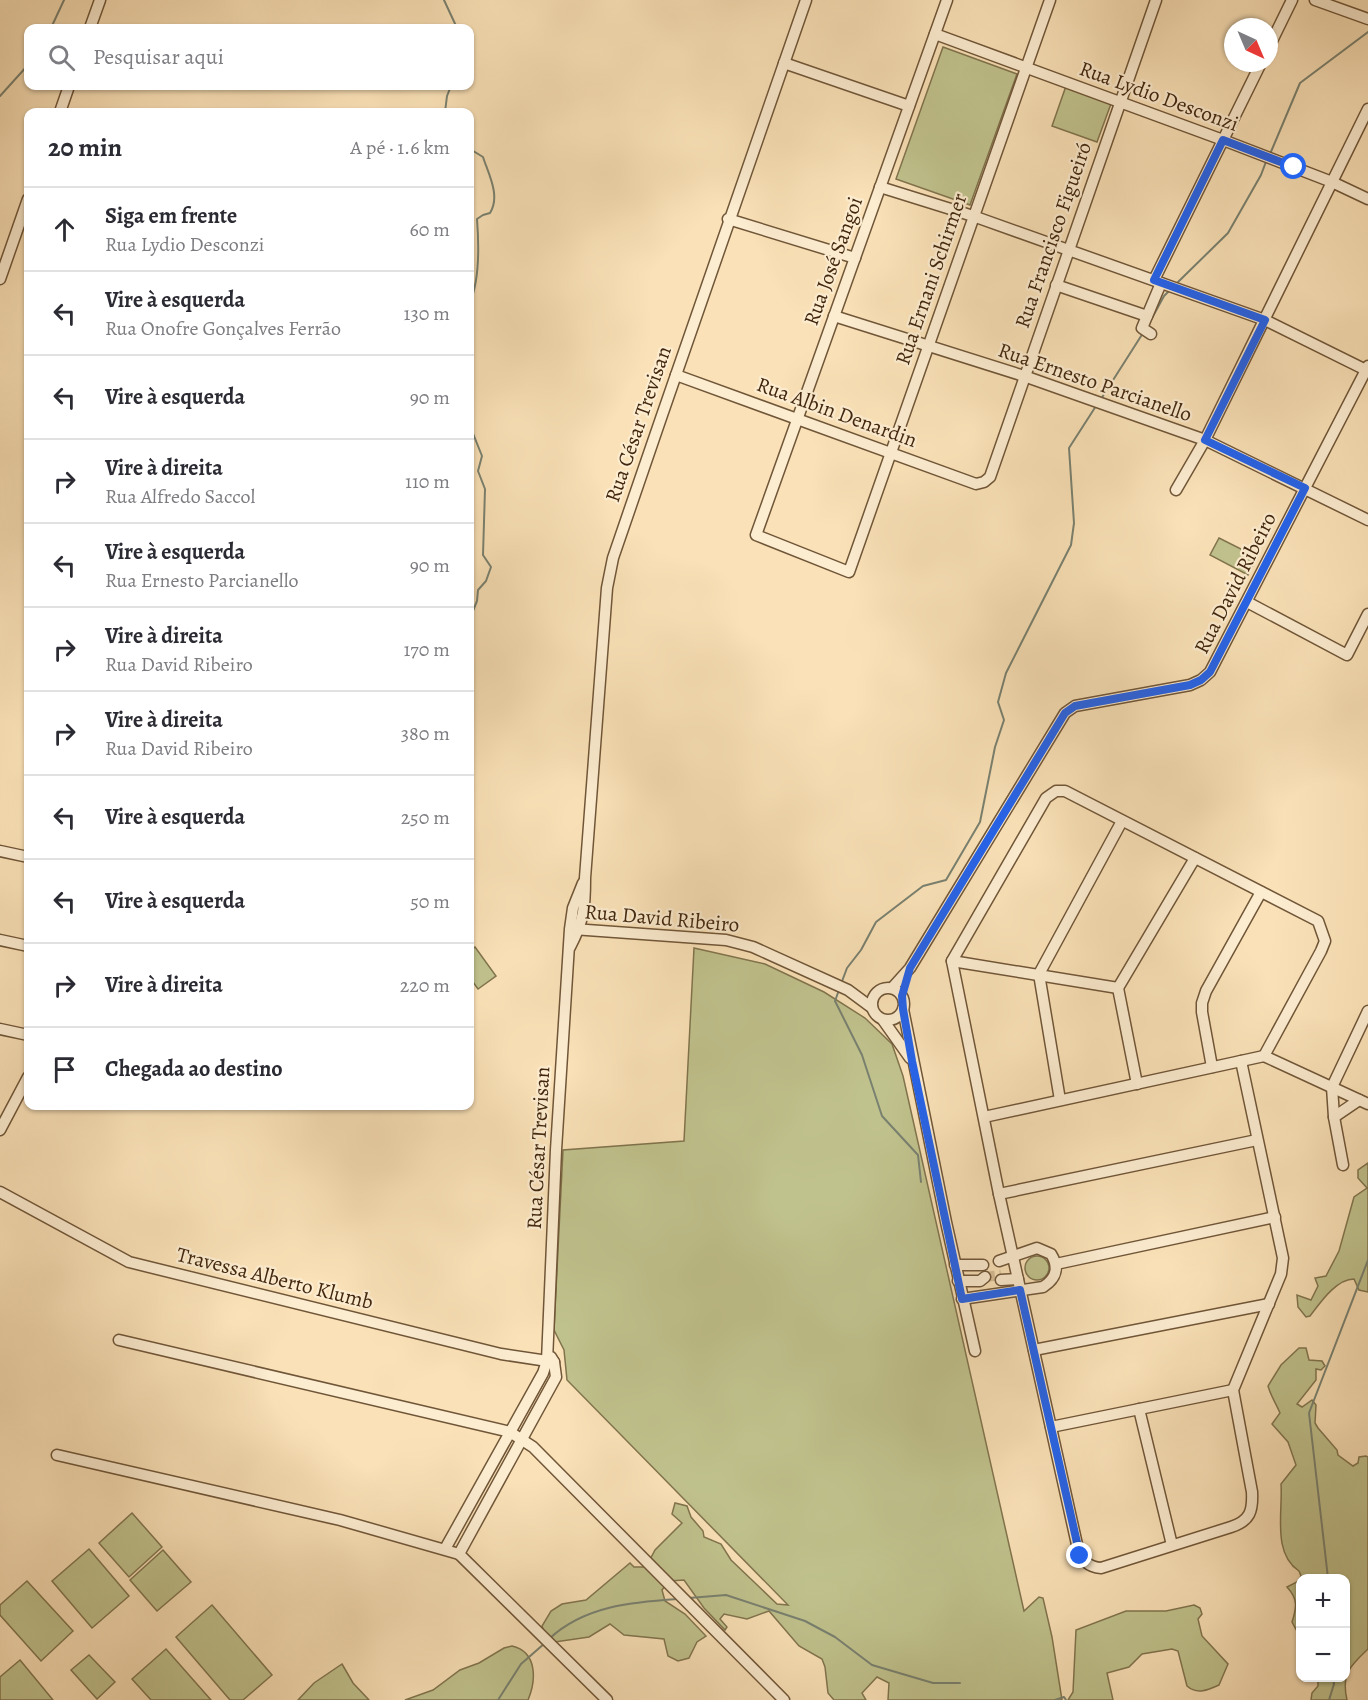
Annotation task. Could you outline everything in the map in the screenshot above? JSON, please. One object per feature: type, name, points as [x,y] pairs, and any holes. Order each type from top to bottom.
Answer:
[{"type":"street","points":[[91,24],[100,0]]},
{"type":"street","name":"Rua César Trevisan","points":[[550,1358],[556,1150],[570,947],[574,929],[585,906],[585,878],[608,578],[728,219],[806,0]]},
{"type":"street","name":"Rua José Sangoi","points":[[849,572],[756,534],[947,0]]},
{"type":"street","name":"Rua Ernani Schirmer","points":[[849,572],[1050,0]]},
{"type":"street","name":"Rua Francisco Figueiró","points":[[984,482],[990,477],[1156,0]]},
{"type":"street","points":[[1278,29],[1292,0]]},
{"type":"street","points":[[1315,0],[1368,19]]},
{"type":"street","name":"Rua Lydio Desconzi","points":[[935,34],[1223,140],[1332,182],[1368,199]]},
{"type":"street","points":[[784,63],[909,106]]},
{"type":"street","points":[[1151,334],[1142,328],[1157,282],[1257,72]]},
{"type":"street","points":[[61,108],[68,90]]},
{"type":"street","points":[[1176,490],[1205,440],[1368,110]]},
{"type":"street","points":[[880,187],[973,216],[1265,320],[1367,369]]},
{"type":"street","points":[[0,279],[24,211]]},
{"type":"street","points":[[728,219],[855,258]]},
{"type":"street","points":[[1056,285],[1147,316]]},
{"type":"street","name":"Rua Ernesto Parcianello","points":[[834,316],[1024,376],[1205,440],[1368,520]]},
{"type":"street","name":"Rua David Ribeiro","points":[[892,988],[910,968],[1065,713],[1075,706],[1190,685],[1201,680],[1210,672],[1367,369]]},
{"type":"street","name":"Rua Albin Denardin","points":[[676,375],[976,484],[984,482]]},
{"type":"street","points":[[1247,602],[1347,655],[1368,614]]},
{"type":"street","points":[[1241,1061],[1283,1258],[1281,1274],[1233,1390],[1252,1492],[1250,1516],[1243,1523],[1232,1527],[1101,1568],[1093,1568],[1086,1564],[1078,1549],[999,1194],[952,961],[1046,798],[1056,791],[1065,791],[1318,921],[1325,941],[1321,951],[1264,1056]]},
{"type":"street","points":[[1060,1100],[1038,974],[1122,821]]},
{"type":"street","points":[[0,851],[24,856]]},
{"type":"street","points":[[1137,1084],[1118,988],[1195,858]]},
{"type":"street","points":[[1212,1067],[1202,1003],[1206,991],[1261,892]]},
{"type":"street","name":"Rua David Ribeiro","points":[[574,929],[726,940],[753,947],[848,990],[871,1007]]},
{"type":"street","points":[[0,940],[24,945]]},
{"type":"street","points":[[952,961],[1118,988]]},
{"type":"street","name":"Rua David Ribeiro","points":[[902,996],[910,968]]},
{"type":"street","points":[[912,1061],[871,1007],[874,995],[879,990],[892,988],[902,996],[912,1061],[975,1351]]},
{"type":"street","name":"Rua David Ribeiro","points":[[848,990],[879,990]]},
{"type":"street","points":[[883,1020],[895,1019],[903,1009]]},
{"type":"street","points":[[1343,1165],[1334,1117],[1332,1087],[1368,1011]]},
{"type":"street","points":[[0,1029],[24,1034]]},
{"type":"street","points":[[984,1117],[1264,1056],[1363,1102]]},
{"type":"street","points":[[0,1130],[3,1119],[24,1084]]},
{"type":"street","points":[[1334,1117],[1363,1102]]},
{"type":"street","points":[[999,1194],[1257,1140]]},
{"type":"street","name":"Travessa Alberto Klumb","points":[[0,1192],[129,1262],[501,1354],[550,1358]]},
{"type":"street","points":[[1056,1264],[1275,1217]]},
{"type":"street","points":[[962,1299],[1044,1287],[1055,1275],[1056,1264],[1051,1254],[1037,1248],[999,1261]]},
{"type":"street","points":[[955,1265],[983,1265]]},
{"type":"street","points":[[1001,1278],[1017,1276]]},
{"type":"street","points":[[958,1281],[984,1280]]},
{"type":"street","points":[[1034,1350],[1269,1304]]},
{"type":"street","points":[[119,1341],[510,1432],[522,1439],[784,1700]]},
{"type":"street","points":[[445,1549],[550,1358]]},
{"type":"street","points":[[459,1554],[556,1377],[550,1358]]},
{"type":"street","points":[[1051,1427],[1233,1390]]},
{"type":"street","points":[[1139,1410],[1172,1545]]},
{"type":"street","points":[[57,1455],[340,1520],[459,1554],[607,1700]]},
{"type":"green space","points":[[943,47],[1017,74],[970,205],[896,179]]},
{"type":"green space","points":[[1066,86],[1112,101],[1097,142],[1052,126]]},
{"type":"green space","points":[[1219,538],[1257,557],[1248,575],[1210,555]]},
{"type":"green space","points":[[474,948],[496,976],[478,989],[474,984]]},
{"type":"green space","points":[[694,948],[765,964],[824,992],[865,1018],[892,1044],[903,1076],[1024,1611],[1039,1597],[1043,1598],[1062,1700],[888,1700],[889,1683],[877,1677],[862,1693],[866,1700],[834,1700],[828,1693],[822,1659],[799,1646],[769,1611],[747,1619],[724,1614],[720,1619],[727,1627],[725,1630],[704,1608],[684,1580],[669,1581],[662,1590],[665,1601],[685,1614],[706,1636],[697,1642],[689,1658],[678,1661],[668,1656],[664,1639],[624,1635],[610,1624],[589,1637],[548,1643],[542,1626],[551,1611],[562,1604],[586,1600],[630,1563],[634,1567],[646,1567],[655,1550],[682,1523],[672,1514],[675,1503],[687,1506],[691,1517],[703,1531],[704,1537],[721,1544],[731,1560],[777,1604],[788,1605],[567,1380],[564,1350],[554,1330],[563,1150],[684,1141]]},
{"type":"green space","points":[[1368,1163],[1368,1292],[1359,1290],[1354,1279],[1347,1280],[1335,1287],[1310,1316],[1306,1317],[1298,1307],[1297,1295],[1311,1300],[1318,1286],[1315,1278],[1326,1276],[1339,1251],[1354,1197],[1367,1188],[1358,1178],[1358,1170]]},
{"type":"green space","points":[[1037,1256],[1046,1259],[1049,1268],[1046,1277],[1037,1280],[1028,1277],[1025,1268],[1028,1259]]},
{"type":"green space","points":[[1299,1348],[1306,1348],[1309,1360],[1322,1361],[1325,1366],[1321,1370],[1316,1369],[1316,1380],[1297,1404],[1302,1407],[1312,1400],[1316,1405],[1315,1423],[1337,1450],[1338,1455],[1353,1466],[1358,1463],[1359,1457],[1368,1457],[1368,1649],[1350,1668],[1350,1574],[1300,1574],[1285,1554],[1281,1531],[1281,1484],[1296,1465],[1288,1442],[1272,1424],[1280,1413],[1268,1386],[1281,1365]]},
{"type":"green space","points":[[132,1513],[162,1547],[129,1577],[99,1543]]},
{"type":"green space","points":[[89,1549],[129,1596],[92,1628],[52,1581]]},
{"type":"green space","points":[[163,1550],[191,1582],[157,1611],[130,1580]]},
{"type":"green space","points":[[27,1581],[73,1631],[41,1661],[0,1615],[0,1605]]},
{"type":"green space","points":[[1296,1582],[1296,1603],[1293,1595],[1287,1587]]},
{"type":"green space","points":[[1296,1603],[1296,1629],[1292,1622]]},
{"type":"green space","points":[[212,1605],[272,1675],[243,1700],[230,1700],[176,1637]]},
{"type":"green space","points":[[1194,1605],[1200,1608],[1202,1614],[1198,1619],[1202,1636],[1228,1664],[1219,1685],[1199,1691],[1187,1686],[1178,1651],[1172,1649],[1142,1654],[1129,1667],[1107,1673],[1113,1700],[1068,1700],[1073,1692],[1076,1630],[1126,1611],[1166,1611]]},
{"type":"green space","points":[[512,1646],[527,1654],[531,1661],[533,1684],[528,1700],[405,1700],[433,1690],[460,1670]]},
{"type":"green space","points":[[166,1649],[211,1700],[151,1700],[132,1679]]},
{"type":"green space","points":[[89,1655],[115,1682],[97,1699],[71,1670]]},
{"type":"green space","points":[[20,1660],[53,1700],[0,1700],[0,1677]]},
{"type":"green space","points":[[342,1664],[353,1683],[369,1700],[298,1700],[314,1683]]},
{"type":"green space","points":[[1318,1682],[1345,1682],[1347,1700],[1311,1700]]},
{"type":"waterway","points":[[53,24],[64,0]]},
{"type":"waterway","points":[[444,0],[455,24]]},
{"type":"waterway","points":[[1270,154],[1300,83],[1368,32]]},
{"type":"waterway","points":[[0,96],[24,69]]},
{"type":"waterway","points":[[446,108],[449,90]]},
{"type":"waterway","points":[[474,151],[483,157],[494,192],[490,213],[477,219],[478,251],[474,288]]},
{"type":"waterway","points":[[1176,284],[1228,233],[1261,175],[1267,159]]},
{"type":"waterway","points":[[1152,318],[1164,296],[1170,290]]},
{"type":"waterway","points":[[1101,399],[1143,333]]},
{"type":"waterway","points":[[841,984],[847,968],[861,950],[876,922],[923,886],[946,880],[980,822],[995,747],[1004,720],[998,702],[1006,673],[1071,545],[1074,523],[1069,448],[1096,406]]},
{"type":"waterway","points":[[474,436],[482,456],[478,471],[485,489],[483,555],[491,567],[486,581],[478,590],[474,608]]},
{"type":"waterway","points":[[839,990],[835,1001],[862,1055],[882,1116],[918,1155],[921,1182]]},
{"type":"waterway","points":[[1328,1574],[1309,1413],[1368,1260]]},
{"type":"waterway","points":[[689,1598],[726,1595],[805,1621],[835,1637],[872,1665],[933,1683],[960,1683]]},
{"type":"waterway","points":[[549,1639],[577,1619],[609,1608],[678,1599]]},
{"type":"waterway","points":[[498,1700],[521,1664],[545,1643]]},
{"type":"waterway","points":[[1329,1700],[1334,1682]]},
{"type":"waterway","points":[[1055,1700],[1064,1697],[1066,1700]]},
{"type":"tunnel","points":[[985,1277],[1001,1275]]},
{"type":"route","points":[[1080,1556],[1020,1290],[962,1299],[912,1061],[902,996],[910,968],[1065,713],[1075,706],[1190,685],[1201,680],[1210,672],[1305,488],[1205,440],[1265,320],[1154,280],[1223,140],[1294,167]]}]
